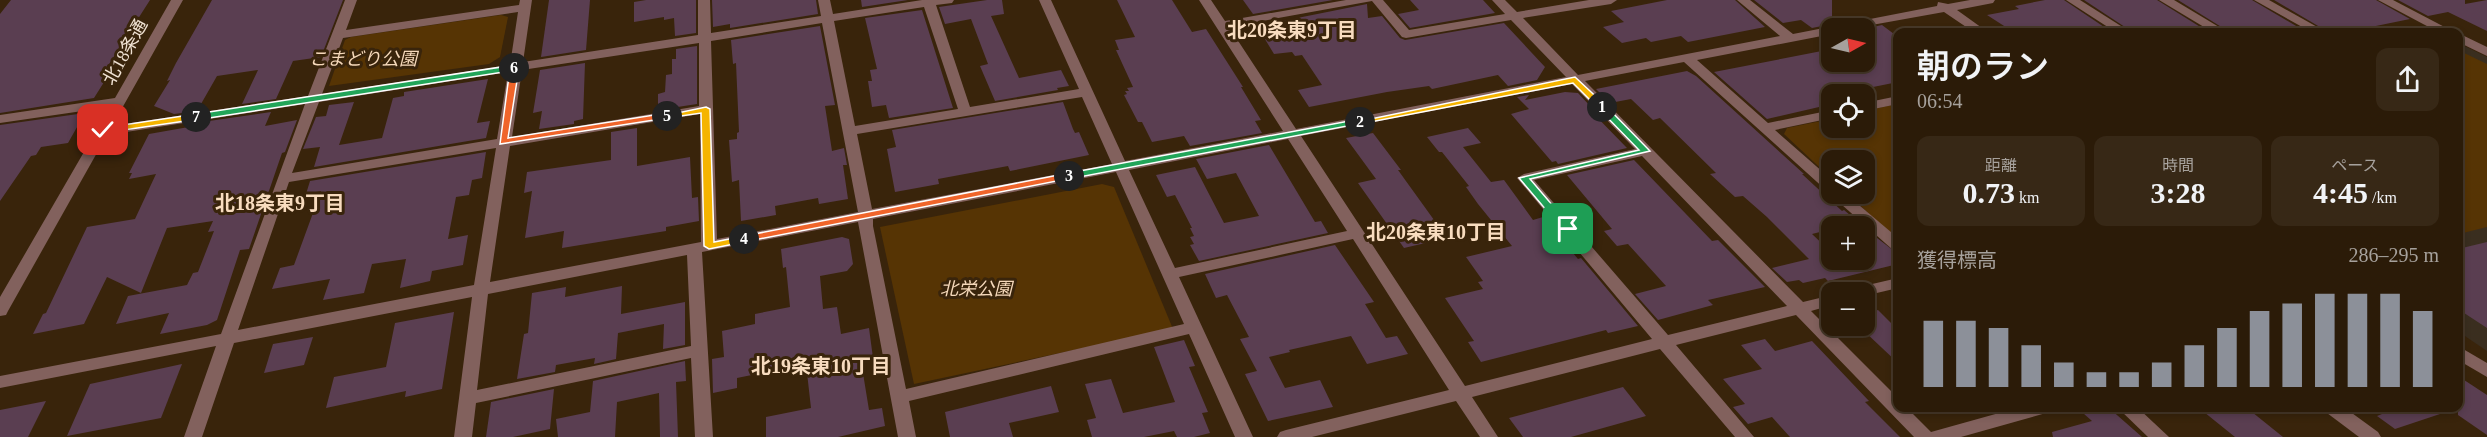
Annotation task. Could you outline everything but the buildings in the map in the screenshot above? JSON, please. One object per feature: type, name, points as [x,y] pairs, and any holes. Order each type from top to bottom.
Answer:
[{"type":"street","name":"北18条通","points":[[0,311],[177,0]]},
{"type":"street","points":[[193,437],[283,179],[351,0]]},
{"type":"street","points":[[704,0],[706,109],[701,247],[704,437]]},
{"type":"street","points":[[824,0],[851,131],[866,216],[865,226],[907,437]]},
{"type":"street","points":[[102,132],[948,0]]},
{"type":"street","points":[[1045,0],[1244,437]]},
{"type":"street","points":[[1205,0],[1489,437]]},
{"type":"street","points":[[1221,25],[1367,0]]},
{"type":"street","points":[[1377,0],[1406,34],[1611,0]]},
{"type":"street","points":[[1498,0],[1893,404]]},
{"type":"street","points":[[1743,0],[1790,38]]},
{"type":"street","points":[[1934,0],[1976,28]]},
{"type":"street","points":[[1875,21],[1989,0]]},
{"type":"street","points":[[2072,0],[2118,28]]},
{"type":"street","points":[[2165,0],[2214,28]]},
{"type":"street","points":[[2260,0],[2313,28]]},
{"type":"street","points":[[2384,0],[2439,28]]},
{"type":"street","points":[[928,2],[965,111]]},
{"type":"street","points":[[338,35],[525,4],[481,289],[463,437]]},
{"type":"street","points":[[0,382],[1821,32]]},
{"type":"street","points":[[2463,40],[2487,52]]},
{"type":"street","points":[[1687,58],[1821,178]]},
{"type":"street","points":[[851,131],[1086,92]]},
{"type":"street","points":[[0,119],[120,101]]},
{"type":"street","points":[[1875,105],[1893,101]]},
{"type":"street","points":[[283,179],[706,109]]},
{"type":"street","points":[[1764,128],[1821,116]]},
{"type":"street","points":[[1645,151],[1524,178],[1744,437]]},
{"type":"street","points":[[1849,204],[1893,243]]},
{"type":"street","points":[[1169,274],[1356,234]]},
{"type":"street","points":[[1875,289],[1893,284]]},
{"type":"street","points":[[1286,437],[1821,303]]},
{"type":"street","points":[[899,397],[1194,327]]},
{"type":"street","points":[[469,398],[701,351]]},
{"type":"street","points":[[2463,355],[2487,371]]},
{"type":"street","points":[[1901,412],[1925,437]]},
{"type":"street","points":[[1937,437],[2026,412]]},
{"type":"street","points":[[2132,412],[2160,437]]},
{"type":"street","points":[[2338,412],[2372,437]]},
{"type":"shaded area","points":[[2463,45],[2487,57],[2487,351],[2463,335]]},
{"type":"green space","name":"こまどり公園","points":[[501,15],[508,17],[500,57],[489,64],[329,86],[345,40],[351,37]]},
{"type":"green space","points":[[2463,52],[2487,64],[2487,227],[2463,233]]},
{"type":"green space","points":[[1893,105],[1893,236],[1875,219],[1875,216],[1871,216],[1859,204],[1875,204],[1875,150],[1821,150],[1821,169],[1784,134],[1787,128],[1821,121],[1821,138],[1875,138],[1875,109]]},
{"type":"green space","name":"北栄公園","points":[[1102,184],[1114,187],[1173,329],[914,384],[880,227]]},
{"type":"district","name":"北20条東9丁目","points":[[1292,30]]},
{"type":"district","name":"北18条東9丁目","points":[[280,203]]},
{"type":"district","name":"北20条東10丁目","points":[[1436,232]]},
{"type":"district","name":"北19条東10丁目","points":[[821,366]]},
{"type":"route","points":[[103,130],[102,132],[514,67],[503,142],[706,109],[709,246],[1575,80],[1645,151],[1524,178],[1568,229]]}]
